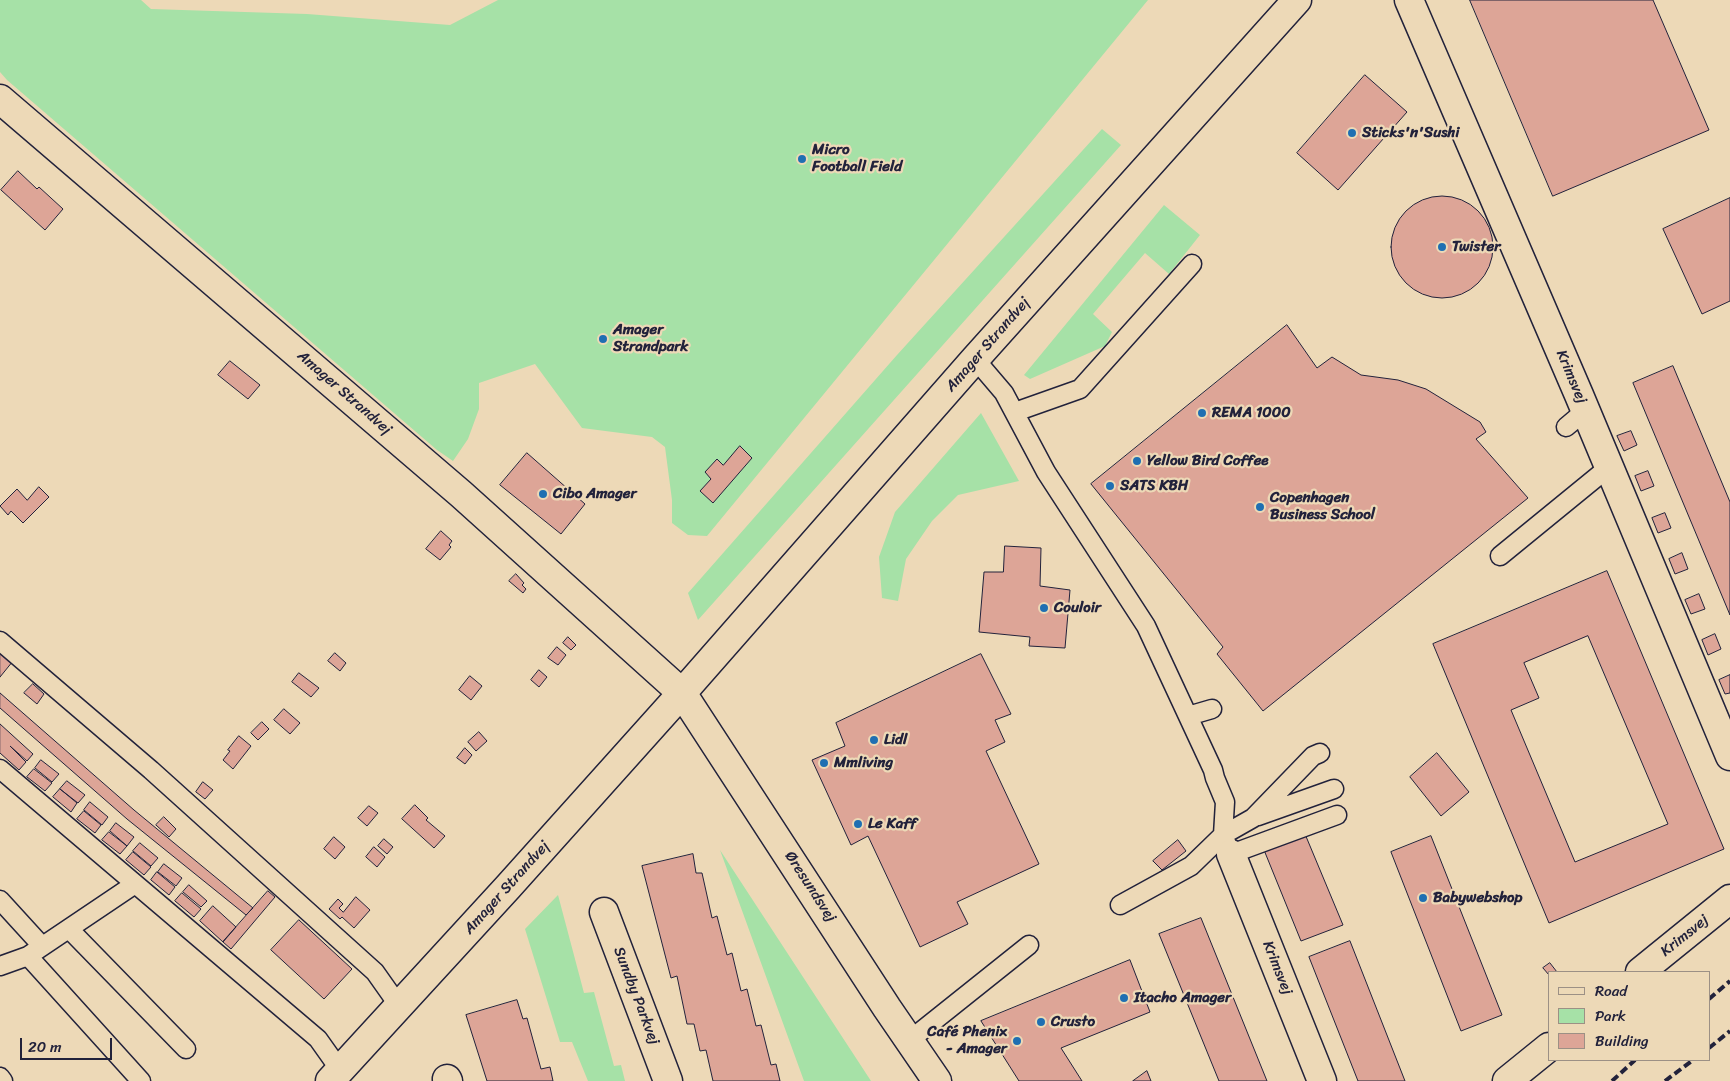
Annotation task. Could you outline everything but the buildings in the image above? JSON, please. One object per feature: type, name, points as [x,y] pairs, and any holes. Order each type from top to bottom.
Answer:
[{"type":"street","name":"Amager Strandvej","points":[[335,1075],[682,693],[975,359],[1297,0]]},
{"type":"street","name":"Krimsvej","points":[[1409,0],[1575,418],[1609,467],[1730,756]]},
{"type":"street","name":"Amager Strandvej","points":[[0,99],[461,494],[682,693]]},
{"type":"street","name":"Øresundsvej","points":[[682,693],[937,1081]]},
{"type":"street","name":"Krimsvej","points":[[1227,844],[1322,1081]]},
{"type":"street","name":"Krimsvej","points":[[1641,971],[1730,899]]},
{"type":"street","name":"Sundby Parkvej","points":[[604,912],[668,1081]]},
{"type":"street","points":[[1507,1081],[1548,1048]]},
{"type":"lane","points":[[1015,412],[1080,390],[1192,264]]},
{"type":"lane","points":[[975,359],[1004,392],[1046,472],[1146,626],[1213,770],[1214,778],[1225,802],[1227,844]]},
{"type":"lane","points":[[1500,556],[1609,467]]},
{"type":"lane","points":[[0,641],[151,770],[375,972],[399,1006]]},
{"type":"lane","points":[[1188,716],[1212,709]]},
{"type":"lane","points":[[1120,905],[1227,844],[1313,756],[1320,753]]},
{"type":"lane","points":[[0,769],[318,1039],[335,1075]]},
{"type":"lane","points":[[1253,818],[1334,789]]},
{"type":"lane","points":[[1227,844],[1337,815]]},
{"type":"lane","points":[[0,966],[35,951],[135,884]]},
{"type":"lane","points":[[0,900],[35,951],[141,1081]]},
{"type":"lane","points":[[68,929],[186,1049]]},
{"type":"lane","points":[[910,1040],[1029,945]]},
{"type":"lane","points":[[0,1077],[4,1081]]},
{"type":"green space","name":"Amager Strandpark","points":[[0,0],[141,0],[151,9],[307,14],[450,25],[498,0],[1148,0],[707,536],[688,535],[672,523],[672,500],[665,447],[652,437],[582,428],[535,364],[479,383],[479,409],[468,439],[453,461],[437,450],[7,80],[0,72]]},
{"type":"green space","points":[[1102,129],[1121,145],[698,620],[688,593],[897,355]]},
{"type":"green space","points":[[1164,205],[1200,235],[1169,274],[1145,253],[1093,314],[1112,332],[1105,346],[1030,379],[1024,375]]},
{"type":"green space","points":[[981,413],[1019,481],[958,495],[932,521],[906,559],[898,601],[882,598],[879,557],[895,512]]},
{"type":"green space","points":[[720,850],[871,1081],[804,1081]]},
{"type":"green space","points":[[558,895],[584,993],[594,992],[614,1066],[621,1065],[625,1081],[588,1081],[572,1042],[560,1042],[525,929]]},
{"type":"railway","points":[[1710,998],[1730,981]]},
{"type":"railway","points":[[1710,1047],[1730,1031]]},
{"type":"railway","points":[[1612,1081],[1634,1061]]},
{"type":"railway","points":[[1665,1081],[1692,1061]]},
{"type":"place","name":"Sticks'n'Sushi","points":[[1352,133]]},
{"type":"place","name":"Micro Football Field","points":[[802,159]]},
{"type":"place","name":"Twister","points":[[1442,247]]},
{"type":"place","name":"Amager Strandpark","points":[[603,339]]},
{"type":"place","name":"REMA 1000","points":[[1202,413]]},
{"type":"place","name":"Yellow Bird Coffee","points":[[1137,461]]},
{"type":"place","name":"SATS KBH","points":[[1110,486]]},
{"type":"place","name":"Cibo Amager","points":[[543,494]]},
{"type":"place","name":"Copenhagen Business School","points":[[1260,507]]},
{"type":"place","name":"Couloir","points":[[1044,608]]},
{"type":"place","name":"Lidl","points":[[874,740]]},
{"type":"place","name":"Mmliving","points":[[824,763]]},
{"type":"place","name":"Le Kaff","points":[[858,824]]},
{"type":"place","name":"Babywebshop","points":[[1423,898]]},
{"type":"place","name":"Itacho Amager","points":[[1124,998]]},
{"type":"place","name":"Crusto","points":[[1041,1022]]},
{"type":"place","name":"Café Phenix - Amager","points":[[1017,1041]]}]
